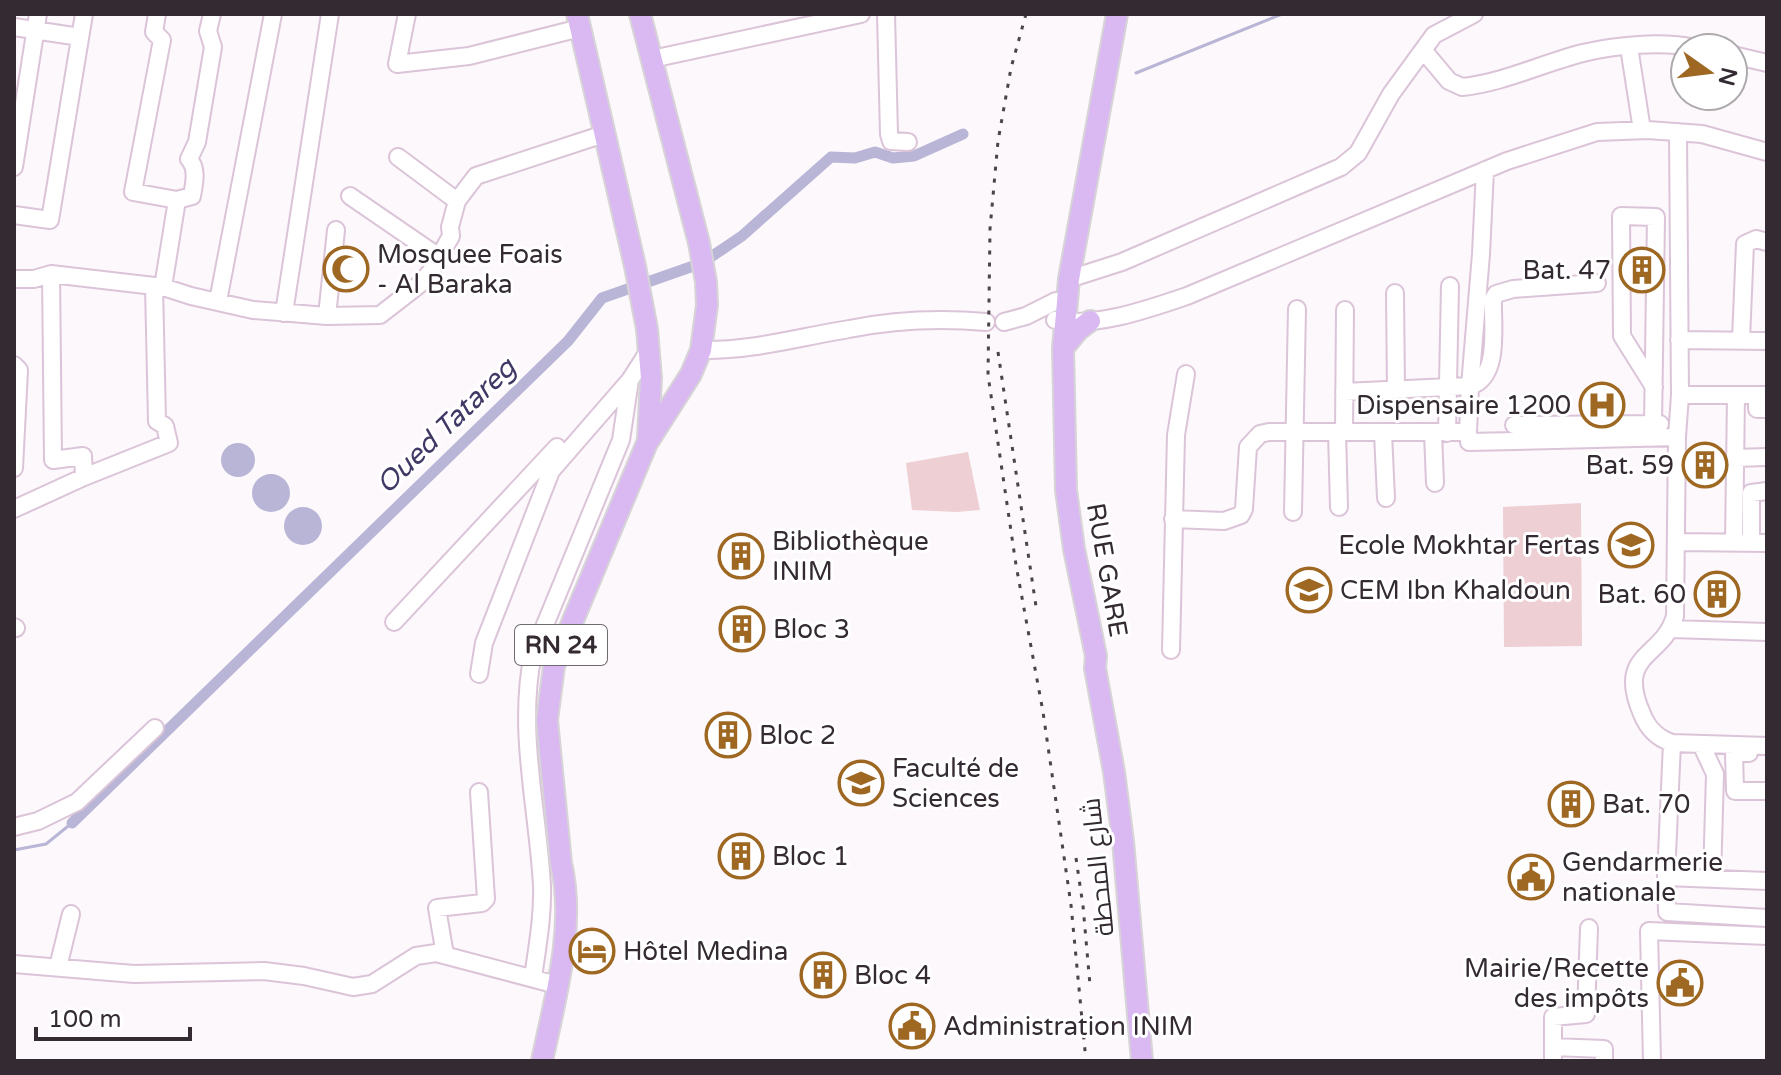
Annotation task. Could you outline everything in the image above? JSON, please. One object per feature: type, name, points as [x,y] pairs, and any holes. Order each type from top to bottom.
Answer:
[{"type":"main road","name":"RN 24","points":[[532,1061],[555,937],[557,881],[561,863],[548,744],[551,683],[560,648],[647,443],[691,374],[701,350],[706,318],[706,282],[699,243],[640,14]]},
{"type":"main road","name":"RUE GARE","points":[[1095,668],[1089,658],[1079,614],[1062,507],[1062,297],[1109,14]]},
{"type":"main road","name":"RUE GARE","points":[[1095,668],[1096,656],[1074,549],[1066,490],[1062,297],[1117,14]]},
{"type":"main road","name":"RN 24","points":[[578,21],[635,266],[648,339],[647,443]]},
{"type":"main road","points":[[1062,297],[1089,317],[1063,348]]},
{"type":"main road","name":"شارع المحطة","points":[[1095,668],[1123,841],[1142,1061]]},
{"type":"main road","name":"RN 24","points":[[542,1061],[546,982]]},
{"type":"street","points":[[14,167],[38,14]]},
{"type":"street","points":[[14,215],[50,220],[84,14]]},
{"type":"street","points":[[157,14],[154,32],[162,40],[133,192],[177,200],[192,196],[195,173],[189,159],[197,142],[213,47],[208,31],[212,14]]},
{"type":"street","points":[[218,301],[273,14]]},
{"type":"street","points":[[284,313],[330,14]]},
{"type":"street","points":[[407,14],[397,64],[469,56],[578,21]]},
{"type":"street","points":[[652,59],[861,14]]},
{"type":"street","points":[[886,14],[889,134],[891,141],[908,142]]},
{"type":"street","points":[[1004,322],[1026,316],[1122,262],[1341,167],[1358,153],[1391,94],[1434,35],[1474,14]]},
{"type":"street","points":[[14,27],[80,37]]},
{"type":"street","points":[[1423,50],[1449,81],[1462,87],[1545,67],[1584,53],[1654,44],[1669,45]]},
{"type":"street","points":[[1629,47],[1642,130]]},
{"type":"street","points":[[1089,317],[1149,309],[1210,287],[1485,170],[1597,132],[1678,132],[1724,139],[1767,152]]},
{"type":"street","points":[[1678,132],[1680,395],[1675,616],[1671,629],[1644,655],[1637,667],[1635,699],[1650,730],[1672,743],[1767,746]]},
{"type":"street","points":[[14,279],[34,279],[51,274],[158,287],[253,310],[327,316],[380,315],[420,284],[432,270],[451,236],[450,227],[457,201],[476,176],[604,134]]},
{"type":"street","points":[[398,157],[457,201]]},
{"type":"street","points":[[1485,170],[1469,442],[1677,430]]},
{"type":"street","points":[[1459,181],[1482,217]]},
{"type":"street","points":[[350,196],[439,257]]},
{"type":"street","points":[[14,509],[169,443],[165,426],[157,421],[158,287],[177,200]]},
{"type":"street","points":[[1653,425],[1654,387],[1656,217],[1621,216],[1622,336],[1654,387]]},
{"type":"street","points":[[327,316],[336,230]]},
{"type":"street","points":[[1741,340],[1745,244],[1756,239],[1767,242]]},
{"type":"street","points":[[51,274],[53,460],[83,456],[84,477]]},
{"type":"street","points":[[1344,392],[1470,386],[1483,378],[1491,361],[1493,299],[1496,294],[1513,289],[1597,283]]},
{"type":"street","points":[[1435,483],[1448,389],[1450,286]]},
{"type":"street","points":[[1395,293],[1396,390]]},
{"type":"street","points":[[1293,512],[1297,309]]},
{"type":"street","points":[[1339,507],[1345,310]]},
{"type":"street","points":[[701,350],[748,349],[850,328],[906,321],[951,319],[986,322]]},
{"type":"street","points":[[14,964],[134,974],[264,971],[353,987],[372,984],[425,953],[445,955],[546,982],[526,724],[526,686],[533,654],[621,440],[630,380],[648,339]]},
{"type":"street","points":[[1679,340],[1767,341]]},
{"type":"street","points":[[14,365],[19,370],[14,468]]},
{"type":"street","points":[[1171,650],[1176,435],[1186,374]]},
{"type":"street","points":[[479,674],[484,643],[551,471],[630,380]]},
{"type":"street","points":[[1680,395],[1764,400]]},
{"type":"street","points":[[1736,396],[1735,458],[1751,543]]},
{"type":"street","points":[[394,622],[588,414],[615,397]]},
{"type":"street","points":[[1514,425],[1653,425],[1677,430]]},
{"type":"street","points":[[1173,519],[1224,521],[1241,515],[1248,447],[1260,434],[1468,432]]},
{"type":"street","points":[[1383,433],[1386,498]]},
{"type":"street","points":[[1735,458],[1767,457]]},
{"type":"street","points":[[1751,543],[1751,493],[1767,491]]},
{"type":"street","points":[[1677,542],[1751,543]]},
{"type":"street","points":[[1671,629],[1767,632]]},
{"type":"street","points":[[14,827],[38,821],[77,802],[155,728]]},
{"type":"street","points":[[1672,743],[1666,909],[1669,913],[1767,918]]},
{"type":"street","points":[[1701,744],[1715,774],[1712,878]]},
{"type":"street","points":[[1767,754],[1734,752],[1735,791],[1767,791]]},
{"type":"street","points":[[445,955],[437,908],[482,903],[486,899],[479,792]]},
{"type":"street","points":[[1666,877],[1767,881]]},
{"type":"street","points":[[58,967],[71,914]]},
{"type":"street","points":[[1589,928],[1586,1014],[1553,1017],[1553,1054],[1604,1049],[1604,1061]]},
{"type":"street","points":[[1652,1061],[1649,931],[1767,936]]},
{"type":"shaded area","points":[[238,443],[250,448],[255,460],[250,472],[238,477],[226,472],[221,460],[226,448]]},
{"type":"shaded area","points":[[968,452],[980,510],[912,510],[906,463]]},
{"type":"shaded area","points":[[271,474],[285,479],[290,493],[285,507],[271,512],[257,507],[252,493],[257,479]]},
{"type":"shaded area","points":[[1581,503],[1582,646],[1504,647],[1503,507]]},
{"type":"shaded area","points":[[303,507],[317,512],[322,526],[317,540],[303,545],[289,540],[284,526],[289,512]]},
{"type":"waterway","name":"Oued Tatareg","points":[[1136,73],[1282,14]]},
{"type":"waterway","name":"Oued Tatareg","points":[[72,823],[568,341],[602,298],[702,263],[742,236],[831,157],[855,158],[875,152],[893,158],[914,156],[963,134]]},
{"type":"waterway","name":"Oued Tatareg","points":[[14,850],[46,844],[72,823]]},
{"type":"railway","points":[[1026,14],[1011,68],[998,141],[990,229],[988,375],[1071,905],[1086,1061]]},
{"type":"railway","points":[[998,352],[1037,613]]},
{"type":"railway","points":[[1076,858],[1090,985]]},
{"type":"place","name":"Mosquee Foais - Al Baraka","points":[[346,269]]},
{"type":"place","name":"Bat. 47","points":[[1642,270]]},
{"type":"place","name":"Dispensaire 1200","points":[[1602,405]]},
{"type":"place","name":"Bat. 59","points":[[1705,465]]},
{"type":"place","name":"Ecole Mokhtar Fertas","points":[[1631,545]]},
{"type":"place","name":"Bibliothèque INIM","points":[[741,556]]},
{"type":"place","name":"CEM Ibn Khaldoun","points":[[1309,590]]},
{"type":"place","name":"Bat. 60","points":[[1717,594]]},
{"type":"place","name":"Bloc 3","points":[[742,629]]},
{"type":"place","name":"Bloc 2","points":[[728,735]]},
{"type":"place","name":"Faculté de Sciences","points":[[861,783]]},
{"type":"place","name":"Bat. 70","points":[[1571,804]]},
{"type":"place","name":"Bloc 1","points":[[741,856]]},
{"type":"place","name":"Gendarmerie nationale","points":[[1531,877]]},
{"type":"place","name":"Hôtel Medina","points":[[592,951]]},
{"type":"place","name":"Bloc 4","points":[[823,975]]},
{"type":"place","name":"Mairie/Recette des impôts","points":[[1680,983]]},
{"type":"place","name":"Administration INIM","points":[[912,1026]]}]
